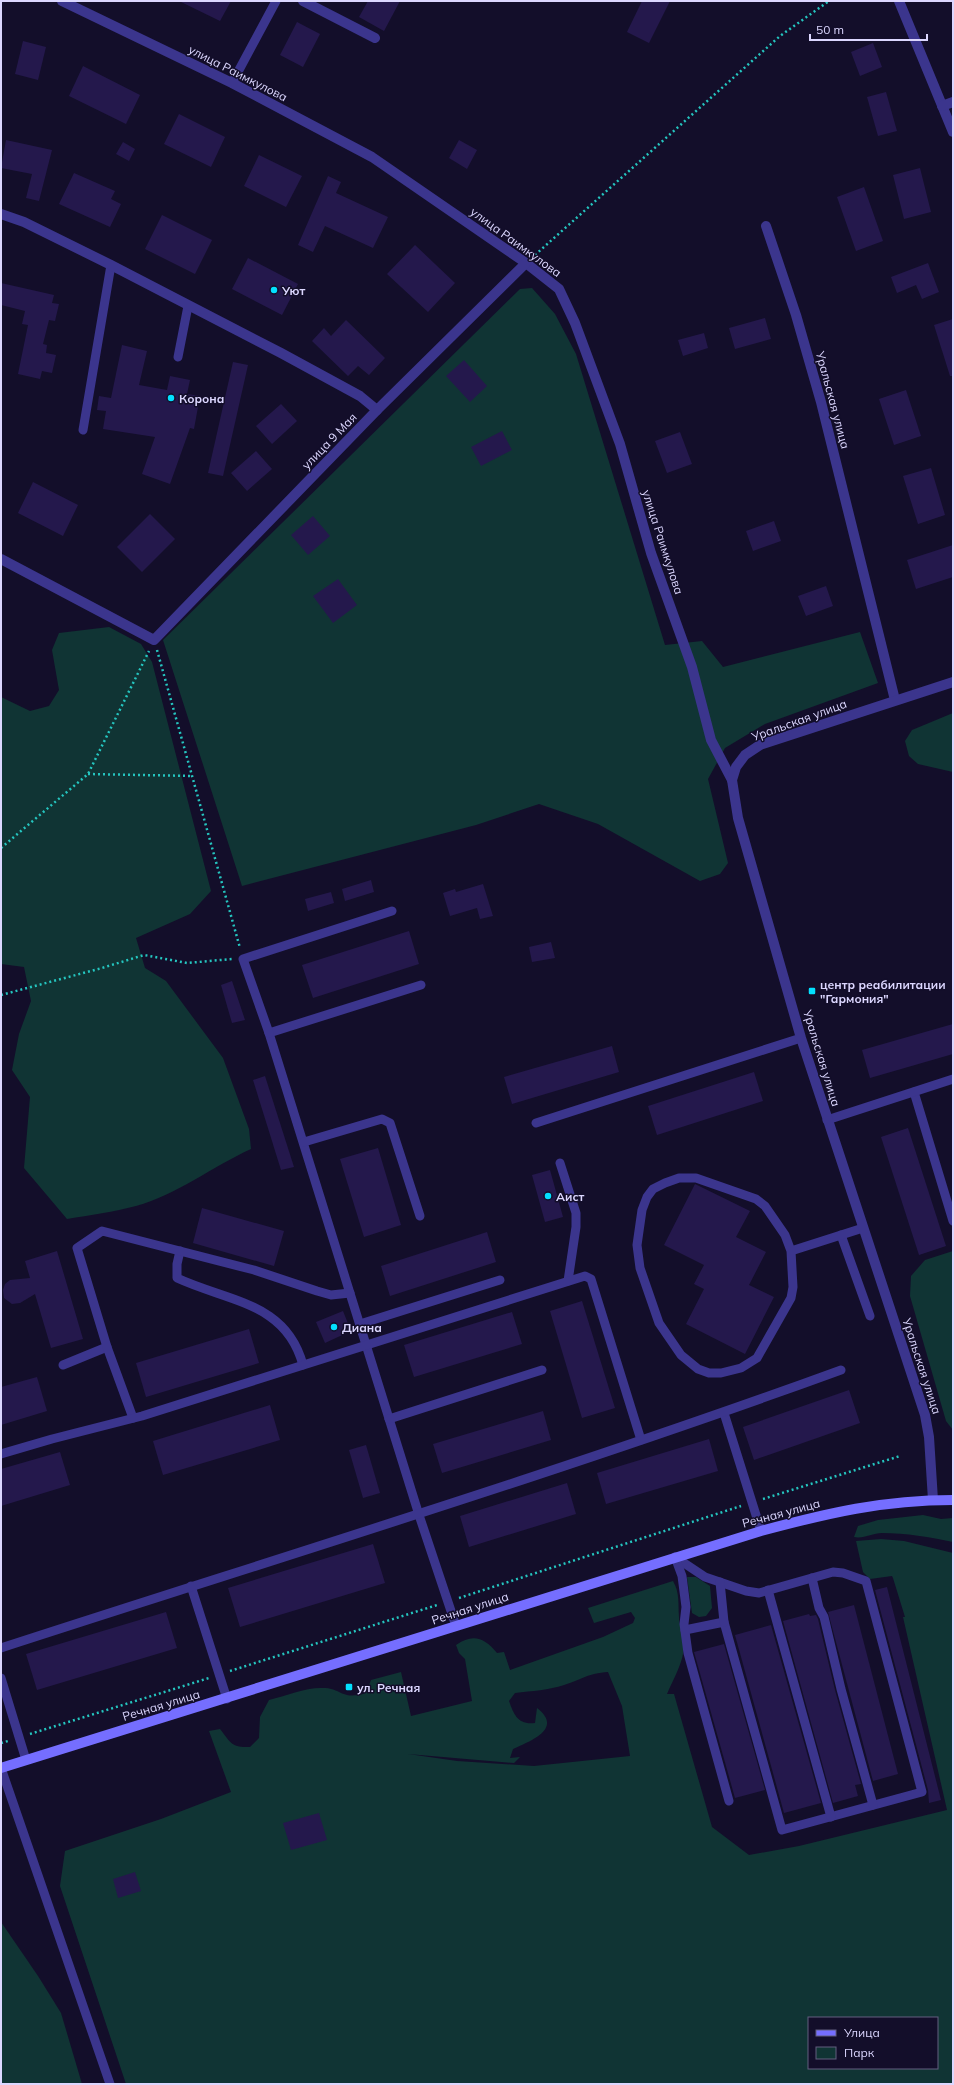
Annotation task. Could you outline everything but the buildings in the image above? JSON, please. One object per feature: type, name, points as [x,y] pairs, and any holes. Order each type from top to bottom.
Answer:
[{"type":"street","name":"улица Раимкулова","points":[[62,1],[232,83],[372,157],[526,263],[559,289],[575,323],[620,444],[651,553],[692,667],[711,740],[732,780]]},
{"type":"street","points":[[303,1],[375,38]]},
{"type":"street","points":[[899,1],[953,132]]},
{"type":"street","points":[[942,106],[953,102]]},
{"type":"street","points":[[1,214],[24,222],[111,265],[343,386],[360,396],[377,410]]},
{"type":"street","name":"Уральская улица","points":[[766,226],[796,315],[821,402],[895,700]]},
{"type":"street","name":"улица 9 Мая","points":[[154,640],[377,410],[526,263]]},
{"type":"street","points":[[1,559],[154,640]]},
{"type":"street","name":"Уральская улица","points":[[933,1500],[930,1437],[925,1415],[801,1038],[738,818],[732,780],[736,767],[745,755],[760,745],[953,682]]},
{"type":"street","name":"Речная улица","points":[[1,1768],[227,1699],[761,1531],[818,1516],[872,1505],[933,1500],[953,1500]]},
{"type":"lane","points":[[232,83],[276,1]]},
{"type":"lane","points":[[83,430],[111,265]]},
{"type":"lane","points":[[178,357],[188,306]]},
{"type":"lane","points":[[392,911],[244,959],[304,1142],[419,1515],[456,1626]]},
{"type":"lane","points":[[269,1033],[421,985]]},
{"type":"lane","points":[[536,1123],[801,1038]]},
{"type":"lane","points":[[827,1120],[953,1079]]},
{"type":"lane","points":[[914,1092],[953,1221]]},
{"type":"lane","points":[[304,1142],[382,1119],[390,1123],[420,1216]]},
{"type":"lane","points":[[560,1163],[576,1213],[576,1227],[568,1281]]},
{"type":"lane","points":[[679,1178],[696,1178],[756,1199],[765,1206],[785,1235],[791,1251],[793,1263],[791,1298],[757,1358],[741,1368],[720,1373],[709,1373],[698,1369],[681,1355],[659,1322],[640,1268],[637,1245],[642,1210],[647,1197],[654,1189],[664,1183],[679,1178]]},
{"type":"lane","points":[[791,1251],[863,1228]]},
{"type":"lane","points":[[133,1418],[107,1348],[77,1248],[102,1231],[291,1281],[317,1291],[332,1294],[350,1293]]},
{"type":"lane","points":[[842,1235],[870,1316]]},
{"type":"lane","points":[[180,1251],[177,1264],[177,1278],[198,1288],[261,1309],[279,1322],[293,1339],[303,1365]]},
{"type":"lane","points":[[1,1454],[133,1418],[585,1276],[591,1279],[641,1440]]},
{"type":"lane","points":[[360,1324],[500,1280]]},
{"type":"lane","points":[[63,1365],[107,1348]]},
{"type":"lane","points":[[389,1419],[542,1370]]},
{"type":"lane","points":[[1,1648],[191,1586],[419,1515],[724,1413],[841,1370]]},
{"type":"lane","points":[[724,1413],[761,1531]]},
{"type":"lane","points":[[675,1557],[706,1577],[746,1591],[759,1593],[833,1572],[843,1573],[866,1581],[922,1792],[782,1830],[724,1622],[720,1582]]},
{"type":"lane","points":[[675,1557],[682,1576],[686,1607],[685,1630],[688,1652],[729,1801]]},
{"type":"lane","points":[[812,1578],[819,1608],[824,1617],[841,1690],[873,1805]]},
{"type":"lane","points":[[191,1586],[227,1699]]},
{"type":"lane","points":[[768,1590],[831,1817]]},
{"type":"lane","points":[[685,1630],[724,1622]]},
{"type":"lane","points":[[1,1678],[26,1760]]},
{"type":"lane","points":[[1,1768],[110,2084]]},
{"type":"path","points":[[526,263],[780,36],[829,1]]},
{"type":"path","points":[[1,848],[88,774],[154,640]]},
{"type":"path","points":[[1,995],[95,970],[144,955],[188,962],[244,959],[154,640]]},
{"type":"path","points":[[88,774],[193,776]]},
{"type":"green space","points":[[532,288],[555,314],[576,354],[665,645],[702,641],[723,667],[860,632],[878,683],[765,724],[725,748],[708,779],[728,863],[720,874],[700,881],[598,824],[539,804],[476,825],[242,886],[163,640],[520,289]]},
{"type":"green space","points":[[109,627],[141,644],[152,662],[211,891],[190,914],[136,938],[145,968],[166,981],[223,1058],[249,1129],[251,1149],[180,1188],[151,1201],[119,1210],[67,1219],[24,1168],[30,1097],[12,1070],[19,1034],[31,1001],[24,967],[1,964],[1,697],[30,711],[49,706],[59,690],[52,650],[59,633]]},
{"type":"green space","points":[[953,713],[953,772],[918,764],[909,756],[905,741],[912,730]]},
{"type":"green space","points":[[953,1251],[953,1430],[946,1421],[910,1296],[911,1276],[925,1260]]},
{"type":"green space","points":[[923,1515],[941,1519],[953,1518],[953,1542],[936,1538],[891,1533],[878,1533],[854,1537],[858,1526],[878,1520]]},
{"type":"green space","points":[[881,1539],[904,1541],[953,1553],[953,2084],[126,2084],[60,1886],[65,1851],[161,1819],[231,1792],[209,1731],[220,1729],[232,1744],[239,1747],[250,1747],[259,1738],[260,1717],[269,1700],[315,1688],[328,1688],[346,1695],[357,1695],[366,1693],[371,1680],[401,1672],[411,1716],[472,1701],[465,1659],[459,1653],[456,1645],[462,1641],[473,1638],[478,1639],[488,1644],[497,1653],[504,1652],[510,1670],[603,1637],[633,1623],[635,1618],[631,1612],[594,1623],[588,1608],[673,1581],[678,1594],[679,1620],[684,1651],[667,1694],[674,1694],[712,1827],[749,1855],[799,1846],[947,1810],[903,1617],[905,1617],[893,1578],[892,1576],[870,1579],[863,1572],[856,1541]],"holes":[[[608,1672],[622,1706],[630,1756],[534,1766],[457,1761],[408,1754],[514,1763],[520,1757],[510,1758],[513,1749],[542,1733],[546,1728],[547,1722],[544,1715],[537,1708],[535,1723],[521,1721],[515,1715],[509,1701],[515,1693],[552,1688],[590,1675]]]},
{"type":"green space","points":[[687,1577],[696,1577],[710,1586],[712,1608],[706,1616],[699,1617],[692,1613]]},
{"type":"green space","points":[[1,1922],[61,2013],[82,2084],[1,2084]]},
{"type":"place","name":"Уют","points":[[274,290]]},
{"type":"place","name":"Корона","points":[[171,398]]},
{"type":"place","name":"центр реабилитации \"Гармония\"","points":[[812,991]]},
{"type":"place","name":"Аист","points":[[548,1196]]},
{"type":"place","name":"Диана","points":[[334,1327]]},
{"type":"place","name":"ул. Речная","points":[[349,1687]]}]
